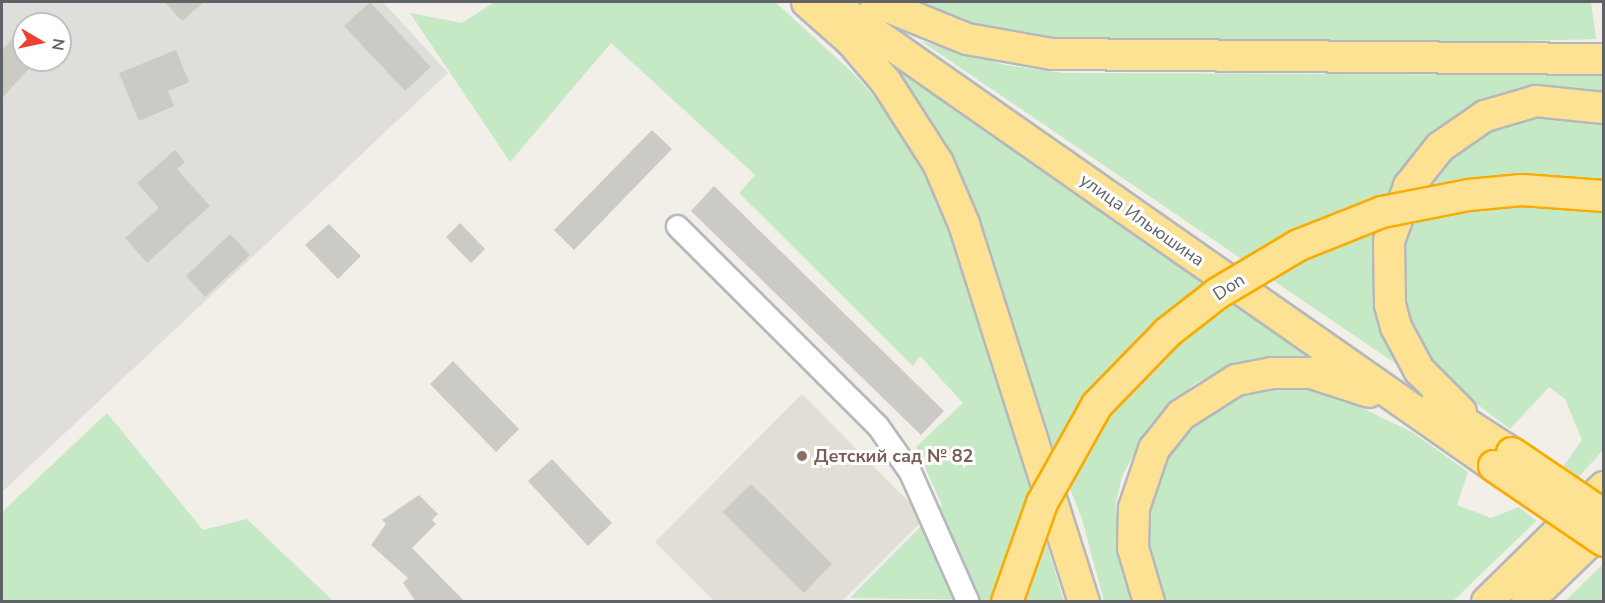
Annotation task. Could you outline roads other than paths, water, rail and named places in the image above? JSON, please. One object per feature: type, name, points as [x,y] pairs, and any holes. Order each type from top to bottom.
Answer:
[{"type":"highway","points":[[807,2],[852,42],[886,82],[938,163],[964,224],[1084,602]]},
{"type":"highway","name":"улица Ильюшина","points":[[830,2],[1421,417],[1503,459],[1596,527]]},
{"type":"highway","name":"улица Ильюшина","points":[[847,2],[1325,333],[1486,434],[1503,459]]},
{"type":"highway","points":[[876,2],[967,39],[1052,54],[1604,59]]},
{"type":"highway","points":[[1486,434],[1432,385],[1396,327],[1386,284],[1391,229],[1421,168],[1462,129],[1508,107],[1536,102],[1604,108]]},
{"type":"highway","name":"Don","points":[[1007,602],[1042,503],[1097,405],[1168,332],[1218,293],[1299,244],[1382,212],[1469,195],[1522,190],[1604,196]]},
{"type":"highway","points":[[1149,602],[1133,548],[1139,488],[1167,429],[1198,401],[1244,378],[1311,373],[1342,380],[1421,417]]},
{"type":"highway","points":[[1544,602],[1596,527],[1604,487]]},
{"type":"highway","points":[[1475,602],[1596,527]]},
{"type":"highway","points":[[1487,602],[1596,527]]},
{"type":"highway","points":[[1527,602],[1596,527]]},
{"type":"street","points":[[677,226],[877,425],[910,472],[968,602]]},
{"type":"place","name":"Детский сад № 82","points":[[802,456]]}]
